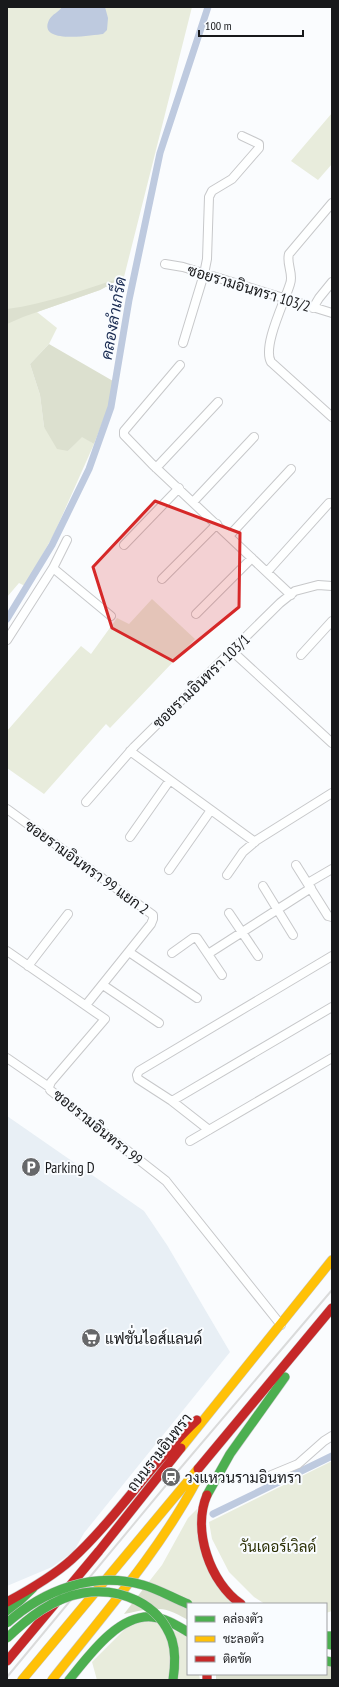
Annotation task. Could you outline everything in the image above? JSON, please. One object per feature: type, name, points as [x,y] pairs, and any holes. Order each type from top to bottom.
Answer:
[{"type":"main road","name":"ถนนรามอินทรา","points":[[7,1661],[99,1552],[332,1260]]},
{"type":"main road","points":[[22,1680],[332,1308]]},
{"type":"main road","points":[[240,1603],[224,1589],[214,1573],[207,1554],[203,1535],[202,1513],[204,1502],[222,1467],[287,1374],[318,1326]]},
{"type":"main road","points":[[7,1602],[33,1588],[57,1572],[83,1549],[134,1492],[182,1434],[211,1410]]},
{"type":"main road","points":[[52,1680],[145,1563],[184,1504],[214,1450]]},
{"type":"main road","points":[[7,1623],[28,1605],[45,1595],[66,1587],[89,1582],[110,1580],[143,1585],[187,1604]]},
{"type":"main road","points":[[7,1613],[33,1588]]},
{"type":"main road","points":[[7,1638],[32,1616],[50,1604],[62,1599],[84,1593],[113,1592],[125,1595],[138,1600],[153,1610],[167,1627],[172,1639],[176,1658],[176,1667],[173,1680]]},
{"type":"main road","points":[[69,1680],[109,1634],[125,1622],[152,1616],[171,1621],[187,1631]]},
{"type":"street","points":[[183,343],[204,274],[208,202],[212,191],[232,179],[259,148],[259,144],[242,136]]},
{"type":"street","points":[[332,203],[289,254],[292,277],[270,343],[268,358],[332,417]]},
{"type":"street","name":"ซอยรามอินทรา 103/2","points":[[165,264],[183,267],[332,313]]},
{"type":"street","points":[[313,308],[332,282]]},
{"type":"street","points":[[180,365],[124,431],[126,438],[291,595]]},
{"type":"street","points":[[156,468],[218,402]]},
{"type":"street","points":[[194,502],[254,437]]},
{"type":"street","points":[[229,536],[291,469]]},
{"type":"street","points":[[124,545],[179,488]]},
{"type":"street","points":[[267,572],[329,503]]},
{"type":"street","points":[[162,579],[216,524]]},
{"type":"street","points":[[7,640],[52,568],[67,540]]},
{"type":"street","points":[[196,614],[252,558]]},
{"type":"street","points":[[52,568],[111,616]]},
{"type":"street","name":"ซอยรามอินทรา 103/1","points":[[86,802],[130,751],[295,591],[318,585],[332,586]]},
{"type":"street","points":[[300,655],[332,621]]},
{"type":"street","points":[[232,651],[332,743]]},
{"type":"street","points":[[130,751],[255,842]]},
{"type":"street","points":[[130,837],[170,780]]},
{"type":"street","points":[[227,875],[243,852],[255,842],[332,793]]},
{"type":"street","name":"ซอยรามอินทรา 99 แยก 2","points":[[7,809],[153,915],[151,924],[86,1005]]},
{"type":"street","points":[[169,870],[211,810]]},
{"type":"street","points":[[296,865],[328,916],[332,917]]},
{"type":"street","points":[[208,954],[277,910],[332,869]]},
{"type":"street","points":[[263,886],[293,934]]},
{"type":"street","points":[[229,913],[258,956]]},
{"type":"street","points":[[28,966],[68,914]]},
{"type":"street","points":[[172,953],[195,937],[222,975]]},
{"type":"street","name":"ซอยรามอินทรา 99","points":[[7,951],[86,1005],[105,1020],[55,1077],[49,1087],[50,1090],[166,1181],[281,1325]]},
{"type":"street","points":[[129,952],[197,998]]},
{"type":"street","points":[[209,1130],[172,1101],[138,1079],[137,1075],[139,1071],[332,956]]},
{"type":"street","points":[[102,984],[159,1023]]},
{"type":"street","points":[[172,1101],[332,1007]]},
{"type":"street","points":[[7,1058],[49,1087]]},
{"type":"street","points":[[190,1141],[332,1058]]},
{"type":"street","points":[[269,1476],[298,1464],[324,1441],[332,1436]]},
{"type":"highlighted area","points":[[155,501],[240,533],[239,607],[173,661],[112,628],[93,567]]},
{"type":"shaded area","points":[[7,1116],[144,1211],[167,1245],[230,1352],[84,1533],[74,1551],[52,1567],[7,1586]]},
{"type":"green space","points":[[7,7],[192,7],[124,277],[100,290],[37,312],[57,328],[49,344],[30,364],[40,395],[44,427],[68,451],[82,436],[94,444],[54,534],[25,586],[19,583],[7,597]]},
{"type":"green space","points":[[332,113],[332,164],[318,180],[291,161]]},
{"type":"green space","points":[[124,277],[100,290],[7,324],[7,309],[37,304]]},
{"type":"green space","points":[[49,344],[113,381],[108,408],[94,444],[82,437],[68,451],[57,449],[44,427],[40,395],[30,364]]},
{"type":"green space","points":[[152,599],[195,639],[110,728],[106,724],[44,794],[7,768],[7,731],[81,646],[91,654],[117,618],[129,624]]},
{"type":"green space","name":"วันเดอร์เวิลด์","points":[[332,1461],[332,1611],[327,1613],[327,1603],[263,1603],[254,1597],[229,1572],[212,1539],[209,1522]]},
{"type":"green space","points":[[197,1509],[197,1535],[236,1603],[187,1604],[144,1588],[162,1565],[188,1518]]},
{"type":"green space","points":[[144,1588],[187,1607],[187,1619],[164,1609],[150,1609],[124,1614]]},
{"type":"green space","points":[[149,1619],[187,1637],[187,1675],[199,1675],[200,1680],[97,1680],[92,1662],[127,1627]]},
{"type":"green space","points":[[327,1664],[332,1666],[332,1680],[216,1680],[216,1675],[327,1675]]},
{"type":"water","points":[[62,7],[105,7],[108,18],[107,30],[103,34],[78,37],[58,36],[51,33],[47,28],[49,20]]},
{"type":"waterway","name":"คลองลำเกร็ด","points":[[7,619],[52,545],[89,469],[111,407],[129,300],[160,153],[208,7]]},
{"type":"waterway","points":[[213,1514],[332,1456]]},
{"type":"railway","points":[[7,1677],[172,1478],[332,1290]]},
{"type":"traffic: fast","points":[[207,1495],[230,1454],[285,1377]]},
{"type":"traffic: fast","points":[[7,1623],[21,1611],[53,1593],[70,1586],[106,1580],[124,1581],[143,1585],[187,1604]]},
{"type":"traffic: fast","points":[[7,1613],[33,1588]]},
{"type":"traffic: fast","points":[[7,1638],[32,1616],[61,1599],[83,1593],[97,1592],[124,1595],[148,1607],[158,1616],[166,1627],[172,1640],[175,1655],[173,1680]]},
{"type":"traffic: fast","points":[[69,1680],[95,1649],[127,1622],[139,1618],[152,1617],[170,1622],[187,1631]]},
{"type":"traffic: fast","points":[[327,1636],[332,1636]]},
{"type":"traffic: fast","points":[[327,1644],[332,1645]]},
{"type":"traffic: fast","points":[[327,1661],[332,1662]]},
{"type":"traffic: slow","points":[[181,1448],[332,1260]]},
{"type":"traffic: slow","points":[[22,1680],[198,1469]]},
{"type":"traffic: slow","points":[[52,1680],[129,1583],[165,1533],[197,1480]]},
{"type":"traffic: jam","points":[[198,1469],[332,1308]]},
{"type":"traffic: jam","points":[[7,1602],[48,1578],[64,1566],[88,1544],[164,1454],[197,1420]]},
{"type":"traffic: jam","points":[[7,1661],[99,1551],[181,1448]]},
{"type":"traffic: jam","points":[[207,1495],[203,1509],[202,1524],[203,1539],[207,1555],[220,1583],[230,1595],[240,1603]]},
{"type":"traffic: jam","points":[[207,1675],[207,1680]]},
{"type":"place","name":"Parking D","points":[[31,1167]]},
{"type":"place","name":"แฟชั่นไอส์แลนด์","points":[[91,1338]]},
{"type":"place","name":"วงแหวนรามอินทรา","points":[[171,1477]]}]
